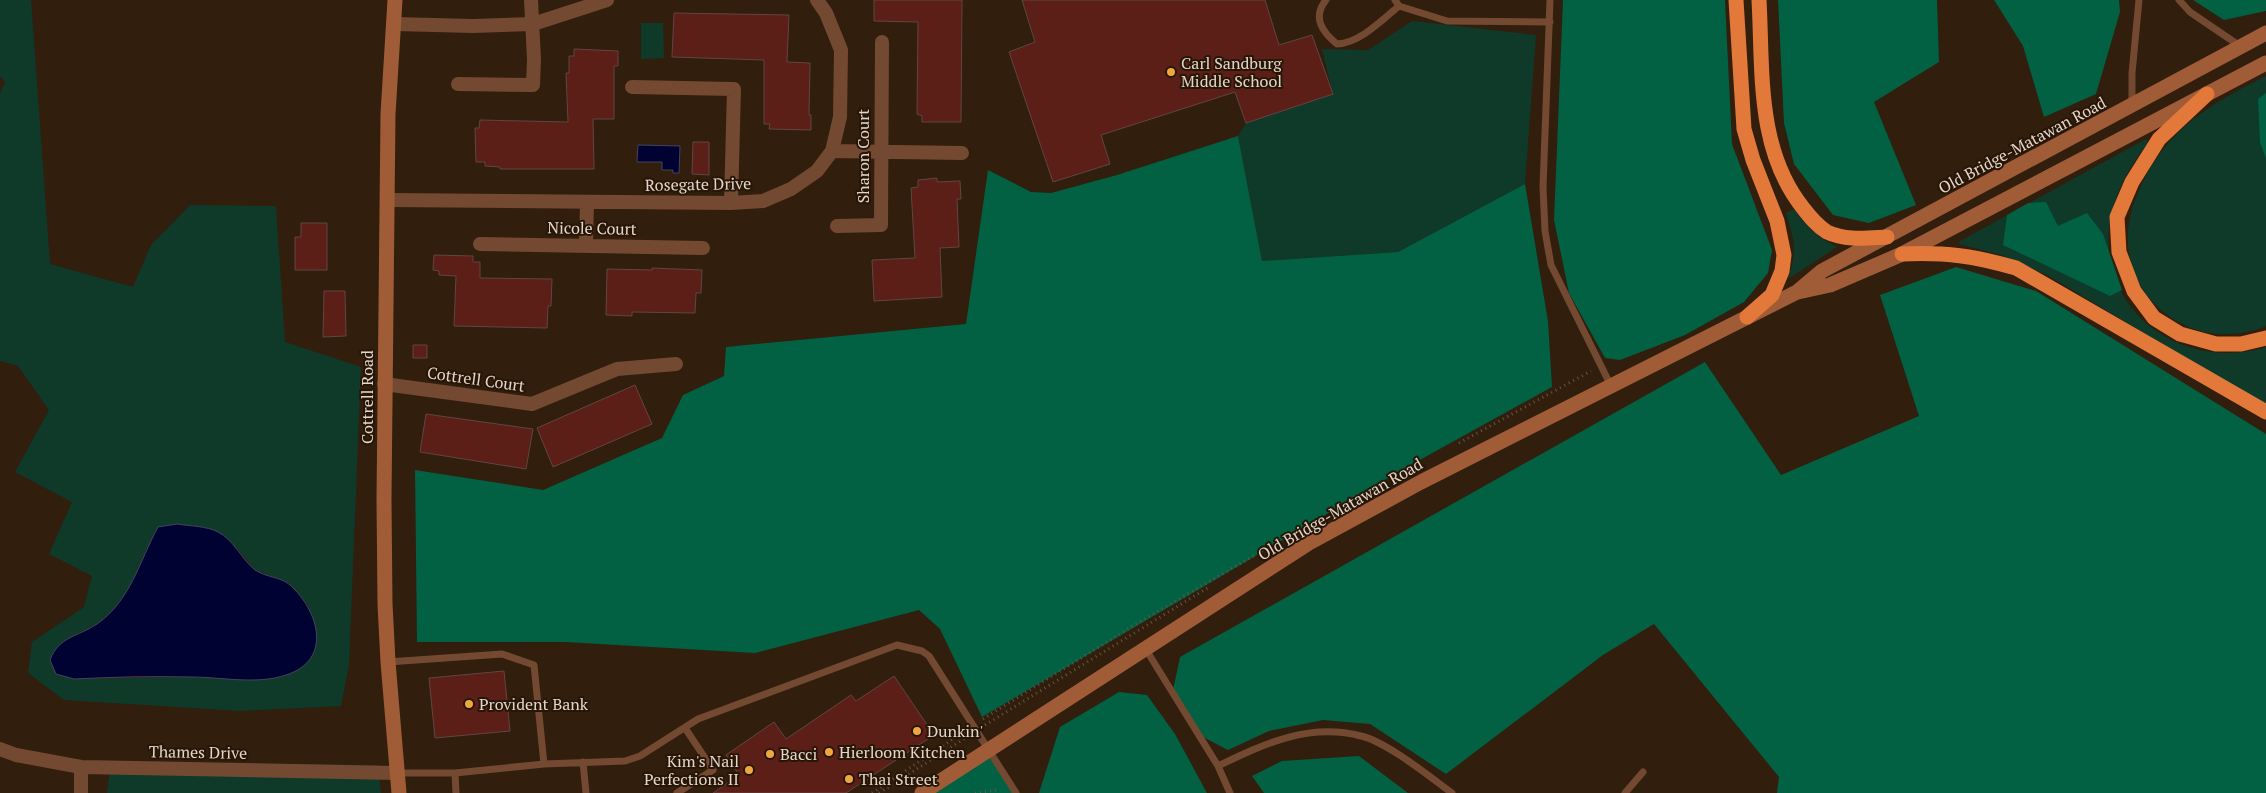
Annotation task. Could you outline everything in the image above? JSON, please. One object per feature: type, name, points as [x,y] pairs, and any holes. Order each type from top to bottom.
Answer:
[{"type":"highway","points":[[1736,0],[1744,129],[1753,160],[1777,221],[1783,240],[1784,255],[1782,271],[1772,296],[1747,318]]},
{"type":"highway","points":[[1759,0],[1766,124],[1771,147],[1784,179],[1810,217],[1828,232],[1852,238],[1887,237]]},
{"type":"highway","points":[[2207,94],[2159,139],[2132,182],[2117,217],[2119,252],[2134,291],[2154,318],[2180,334],[2216,344],[2241,344],[2266,338]]},
{"type":"highway","points":[[1902,254],[1933,253],[1977,257],[2016,268],[2266,412]]},
{"type":"main road","name":"Cottrell Road","points":[[395,0],[388,114],[384,384],[385,604],[399,793]]},
{"type":"main road","name":"Old Bridge-Matawan Road","points":[[922,793],[1317,538],[1421,482],[1797,292],[1822,271],[2266,33]]},
{"type":"main road","name":"Old Bridge-Matawan Road","points":[[1797,292],[1830,285],[1902,254],[2266,63]]},
{"type":"street","points":[[458,84],[533,85],[531,0]]},
{"type":"street","points":[[395,24],[473,26],[533,24],[606,0]]},
{"type":"street","name":"Rosegate Drive","points":[[388,200],[731,204],[763,201],[791,189],[817,171],[832,151],[840,118],[841,50],[826,13],[817,0]]},
{"type":"street","name":"Sharon Court","points":[[837,226],[881,225],[882,42]]},
{"type":"street","points":[[632,87],[734,89],[731,204]]},
{"type":"street","points":[[832,151],[962,153]]},
{"type":"street","points":[[586,245],[587,202]]},
{"type":"street","name":"Nicole Court","points":[[480,244],[703,248]]},
{"type":"street","name":"Cottrell Court","points":[[384,384],[532,404],[617,369],[676,364]]},
{"type":"street","name":"Thames Drive","points":[[0,749],[16,755],[81,767],[397,773]]},
{"type":"street","points":[[81,767],[81,793]]},
{"type":"lane","points":[[1326,0],[1320,7],[1319,19],[1321,28],[1337,44],[1347,44],[1356,39],[1397,3],[1447,21],[1550,22]]},
{"type":"lane","points":[[1550,0],[1543,187],[1546,231],[1552,264],[1611,386]]},
{"type":"lane","points":[[2132,106],[2132,73],[2139,0]]},
{"type":"lane","points":[[2179,0],[2190,12],[2240,46]]},
{"type":"lane","points":[[397,773],[455,773],[544,764],[626,760],[640,756],[698,719],[897,645],[922,652],[929,656],[1016,793]]},
{"type":"lane","points":[[1144,648],[1218,766],[1230,793]]},
{"type":"lane","points":[[388,662],[502,654],[534,665],[544,764]]},
{"type":"lane","points":[[677,793],[713,770],[685,728]]},
{"type":"lane","points":[[1218,766],[1268,742],[1284,737],[1333,731],[1363,736],[1396,754],[1452,793]]},
{"type":"lane","points":[[583,762],[586,793]]},
{"type":"lane","points":[[1625,793],[1643,772]]},
{"type":"lane","points":[[455,773],[456,793]]},
{"type":"path","points":[[974,793],[996,790]]},
{"type":"green space","points":[[0,0],[31,0],[50,264],[133,287],[151,245],[190,205],[276,206],[285,342],[361,367],[349,665],[341,706],[241,711],[64,700],[28,673],[32,642],[84,607],[92,576],[49,554],[72,502],[15,472],[49,410],[18,366],[0,361],[0,93],[5,82],[0,76]],"holes":[[[177,524],[218,532],[238,549],[255,570],[289,583],[308,605],[317,633],[258,679],[192,677],[74,679],[72,636],[96,625],[117,608],[138,571],[147,548]]]},
{"type":"green space","points":[[1563,0],[1725,0],[1732,144],[1772,250],[1768,273],[1744,302],[1685,335],[1620,360],[1605,358],[1569,293],[1554,220]]},
{"type":"green space","points":[[1778,0],[1937,0],[1939,62],[1874,102],[1916,205],[1869,223],[1833,215],[1794,164],[1784,123]]},
{"type":"green space","points":[[1994,0],[2119,0],[2120,12],[2096,94],[2044,117],[2023,46]]},
{"type":"green space","points":[[2193,0],[2266,0],[2266,11],[2224,20]]},
{"type":"green space","points":[[1412,21],[1536,35],[1525,184],[1398,252],[1262,261],[1238,136],[1246,123],[1333,94],[1322,49],[1368,50]]},
{"type":"green space","points":[[641,23],[663,23],[664,58],[641,59]]},
{"type":"green space","points":[[2266,76],[2266,326],[2242,333],[2219,334],[2196,330],[2176,321],[2158,307],[2143,290],[2133,268],[2128,244],[2129,222],[2135,200],[2156,159],[2167,144],[2192,120],[2219,101]]},
{"type":"green space","points":[[2266,93],[2266,159],[2260,142],[2258,99]]},
{"type":"green space","points":[[1238,136],[1262,261],[1398,252],[1525,184],[1548,321],[1552,387],[1398,472],[982,717],[940,629],[919,610],[755,653],[565,642],[417,642],[415,470],[543,490],[662,438],[683,395],[724,376],[726,347],[966,324],[988,170],[1031,192],[1051,193],[1117,175]]},
{"type":"green space","points":[[2146,139],[2148,142],[2122,183],[2111,217],[2109,229],[2110,260],[2119,288],[2134,311],[2155,330],[2179,344],[2207,351],[2236,353],[2266,347],[2266,406],[2049,276],[2001,255],[1959,244],[1960,241]]},
{"type":"green space","points":[[2046,202],[2058,226],[2087,213],[2103,234],[2122,290],[2110,296],[2003,245],[2007,215],[2028,203]]},
{"type":"green space","points":[[1794,209],[1813,231],[1837,247],[1788,279],[1793,261],[1794,246],[1786,213]]},
{"type":"green space","points":[[1956,267],[2036,291],[2266,434],[2266,793],[1777,793],[1779,777],[1654,624],[1603,655],[1446,774],[1370,724],[1323,720],[1269,731],[1228,750],[1201,736],[1173,690],[1180,657],[1705,362],[1781,475],[1919,416],[1880,295]]},
{"type":"green space","points":[[1119,692],[1147,695],[1175,734],[1207,793],[1039,793],[1060,727]]},
{"type":"green space","points":[[988,750],[1016,793],[922,793]]},
{"type":"green space","points":[[1359,756],[1408,793],[1264,793],[1252,776],[1282,761]]},
{"type":"green space","points":[[111,762],[378,765],[381,793],[107,793]]},
{"type":"water","points":[[638,145],[680,146],[679,173],[673,173],[673,170],[662,170],[662,162],[637,162]]},
{"type":"water","points":[[177,524],[203,527],[218,532],[229,540],[255,570],[290,585],[308,608],[314,621],[316,647],[311,658],[301,668],[286,675],[263,680],[203,677],[74,679],[56,674],[50,660],[58,646],[97,624],[109,614],[118,604],[133,580],[158,527]]},
{"type":"building","points":[[874,0],[962,0],[961,122],[922,122],[922,116],[917,114],[918,22],[874,21]]},
{"type":"building","name":"Carl Sandburg Middle School","points":[[1022,0],[1265,0],[1279,45],[1312,35],[1333,94],[1246,123],[1235,92],[1101,135],[1110,164],[1053,182],[1009,52],[1035,42]]},
{"type":"building","points":[[674,13],[789,15],[787,62],[810,63],[809,115],[811,115],[811,130],[769,129],[770,124],[764,124],[764,60],[672,57]]},
{"type":"building","points":[[574,49],[618,51],[618,66],[614,66],[614,119],[593,119],[594,169],[500,169],[500,167],[485,166],[485,162],[476,162],[475,128],[479,128],[480,120],[568,122],[566,73],[569,73],[569,56],[574,56]]},
{"type":"building","points":[[693,142],[709,142],[709,175],[692,174]]},
{"type":"building","points":[[937,178],[937,182],[960,181],[961,199],[957,199],[959,247],[940,248],[942,297],[874,301],[872,260],[915,258],[911,188],[918,187],[918,180]]},
{"type":"building","points":[[301,223],[327,223],[327,270],[295,270],[295,237],[301,237]]},
{"type":"building","points":[[434,255],[473,256],[473,262],[480,262],[480,278],[552,279],[551,306],[548,306],[547,328],[454,326],[456,276],[439,275],[439,271],[433,270]]},
{"type":"building","points":[[652,268],[702,270],[701,293],[696,293],[695,313],[632,312],[632,316],[606,315],[607,269],[652,270]]},
{"type":"building","points":[[324,291],[345,291],[346,336],[323,337]]},
{"type":"building","points":[[413,345],[427,345],[427,358],[413,358]]},
{"type":"building","points":[[635,385],[652,424],[553,467],[537,428]]},
{"type":"building","points":[[426,414],[533,429],[526,469],[420,452]]},
{"type":"building","name":"Provident Bank","points":[[504,671],[510,731],[435,738],[429,678]]},
{"type":"building","points":[[894,676],[934,735],[846,793],[713,793],[739,775],[726,755],[774,722],[786,739],[851,695],[856,701]]},
{"type":"place","name":"Carl Sandburg Middle School","points":[[1171,72]]},
{"type":"place","name":"Provident Bank","points":[[469,704]]},
{"type":"place","name":"Dunkin'","points":[[917,731]]},
{"type":"place","name":"Hierloom Kitchen","points":[[829,752]]},
{"type":"place","name":"Bacci","points":[[770,754]]},
{"type":"place","name":"Kim's Nail Perfections II","points":[[749,770]]},
{"type":"place","name":"Thai Street","points":[[849,779]]}]
